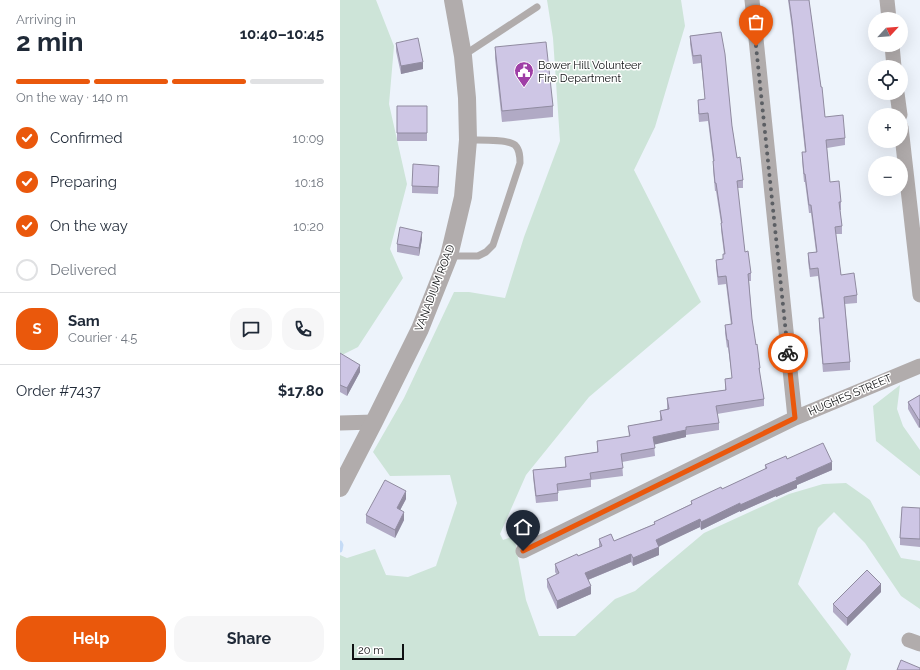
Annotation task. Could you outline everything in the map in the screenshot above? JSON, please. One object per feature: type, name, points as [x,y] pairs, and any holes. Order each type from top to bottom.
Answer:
[{"type":"street","name":"VANADIUM ROAD","points":[[340,488],[420,329],[449,256],[463,197],[468,140],[467,98],[463,56],[453,0]]},
{"type":"street","points":[[752,0],[795,418]]},
{"type":"street","points":[[887,0],[888,12]]},
{"type":"street","points":[[903,148],[920,295]]},
{"type":"street","name":"HUGHES STREET","points":[[523,551],[795,418],[920,366]]},
{"type":"street","points":[[340,423],[374,422]]},
{"type":"lane","points":[[463,56],[537,7]]},
{"type":"lane","points":[[449,256],[478,256],[486,252],[493,244],[520,163],[520,153],[516,146],[508,141],[468,140]]},
{"type":"green space","points":[[340,0],[376,0],[394,46],[389,104],[407,184],[390,249],[403,278],[358,347],[340,356]]},
{"type":"green space","points":[[547,0],[681,0],[685,26],[655,127],[634,170],[701,302],[589,397],[526,475],[500,534],[503,540],[514,536],[526,600],[539,636],[575,636],[615,599],[635,591],[704,533],[789,494],[823,484],[846,483],[870,500],[901,558],[920,561],[920,609],[901,596],[865,543],[834,512],[818,528],[798,584],[851,654],[846,670],[340,670],[340,555],[347,558],[375,549],[386,575],[408,577],[436,566],[457,503],[450,475],[390,476],[373,452],[404,398],[454,292],[469,292],[505,298],[524,237],[560,141],[553,38]]},
{"type":"green space","points":[[900,385],[897,409],[903,426],[920,450],[920,476],[876,441],[873,406]]},
{"type":"building","points":[[789,0],[809,0],[825,117],[843,115],[845,138],[826,140],[830,182],[839,181],[841,202],[839,202],[842,226],[835,227],[841,275],[854,273],[857,295],[844,297],[850,362],[823,364],[819,318],[824,318],[818,268],[810,269],[808,253],[817,252],[811,205],[809,205],[804,174],[802,152],[806,152]]},
{"type":"building","points":[[721,32],[725,54],[732,126],[737,158],[740,157],[743,180],[737,181],[745,252],[748,251],[751,273],[748,274],[752,319],[756,345],[757,344],[764,399],[716,406],[719,423],[686,427],[686,430],[653,437],[655,448],[621,454],[623,468],[590,473],[591,479],[557,484],[558,493],[536,496],[533,470],[566,467],[565,457],[598,452],[597,441],[630,436],[628,426],[662,420],[660,411],[669,409],[667,398],[726,390],[725,379],[732,378],[725,325],[732,324],[726,276],[718,277],[716,260],[723,259],[723,254],[725,254],[722,223],[715,183],[708,113],[699,114],[698,100],[705,99],[701,55],[693,56],[690,36]]},
{"type":"building","points":[[418,38],[423,62],[401,66],[396,43]]},
{"type":"building","name":"Bower Hill Volunteer Fire Department","points":[[546,42],[553,106],[502,111],[495,47]]},
{"type":"building","points":[[397,106],[427,106],[427,133],[397,133]]},
{"type":"building","points":[[413,164],[439,166],[438,187],[412,186]]},
{"type":"building","points":[[400,227],[422,232],[419,248],[397,244]]},
{"type":"building","points":[[340,353],[360,365],[347,388],[340,385]]},
{"type":"building","points":[[920,395],[920,419],[919,420],[908,402]]},
{"type":"building","points":[[823,443],[832,462],[796,478],[797,480],[740,505],[740,503],[701,522],[700,519],[656,540],[659,547],[633,558],[631,554],[585,573],[591,586],[557,601],[547,579],[559,573],[555,564],[577,554],[578,556],[602,546],[599,539],[611,534],[614,541],[655,524],[654,522],[692,504],[691,501],[721,487],[722,489],[767,468],[765,465],[786,456],[787,459]]},
{"type":"building","points":[[385,480],[406,491],[397,508],[404,512],[395,530],[366,515]]},
{"type":"building","points":[[902,507],[920,508],[920,539],[900,538]]},
{"type":"building","points":[[867,570],[881,584],[847,618],[833,604]]},
{"type":"building","points":[[901,660],[920,668],[920,670],[897,670]]},
{"type":"waterway","points":[[340,543],[340,550]]},
{"type":"way so far","points":[[756,46],[788,353]]},
{"type":"place","name":"Bower Hill Volunteer Fire Department","points":[[524,88]]},
{"type":"route","points":[[523,551],[795,418],[788,353]]}]
